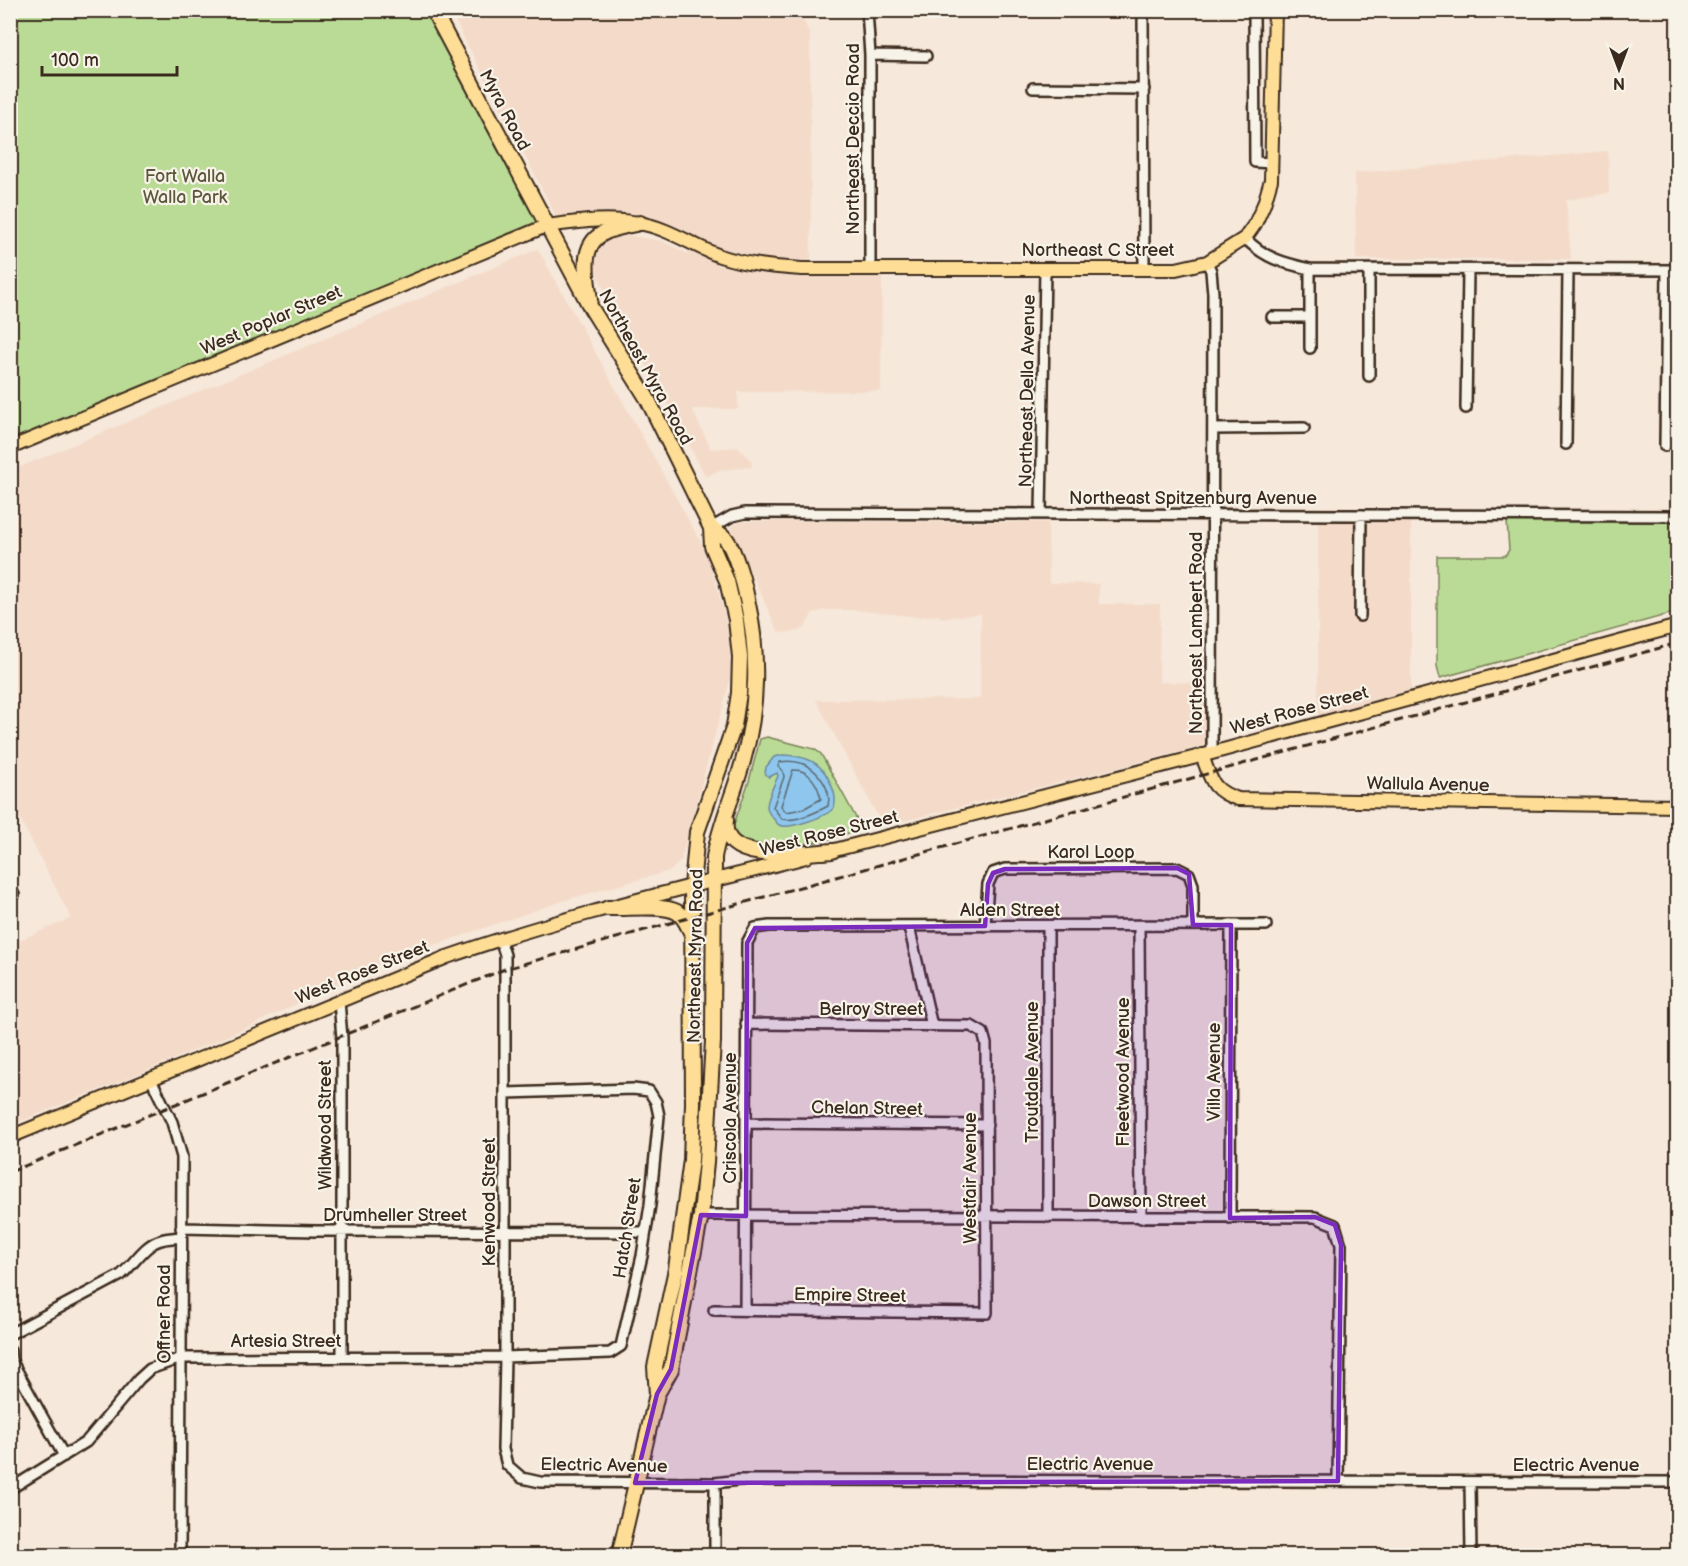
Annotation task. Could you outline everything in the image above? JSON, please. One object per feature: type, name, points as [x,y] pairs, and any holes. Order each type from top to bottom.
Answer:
[{"type":"highway","name":"Myra Road","points":[[433,10],[546,225]]},
{"type":"highway","points":[[591,308],[585,264],[588,249],[598,236],[608,231],[640,223]]},
{"type":"highway","name":"Northeast Myra Road","points":[[546,225],[591,308],[647,398],[711,528],[712,546],[727,581],[736,620],[740,657],[739,693],[734,726],[698,832],[692,886],[691,1160],[676,1269],[655,1367],[657,1394]]},
{"type":"highway","name":"Northeast Myra Road","points":[[619,1556],[657,1394],[671,1369],[700,1215],[706,1162],[713,1041],[714,857],[718,836],[743,761],[755,697],[752,619],[743,579],[726,539],[711,528]]},
{"type":"highway","points":[[728,804],[724,830],[736,846],[751,851],[782,854],[831,851]]},
{"type":"highway","points":[[608,908],[659,908],[676,912],[685,919],[692,935]]},
{"type":"main road","points":[[1245,238],[1255,224],[1264,204],[1271,180],[1275,10]]},
{"type":"main road","name":"Northeast C Street","points":[[546,225],[595,219],[640,223],[680,237],[719,256],[759,266],[802,269],[1176,269],[1207,262],[1245,238]]},
{"type":"main road","name":"West Poplar Street","points":[[10,448],[546,225]]},
{"type":"main road","name":"West Rose Street","points":[[10,1137],[447,957],[500,939],[692,886],[1207,754],[1677,627]]},
{"type":"main road","name":"Wallula Avenue","points":[[1207,754],[1215,787],[1224,794],[1238,799],[1677,806]]},
{"type":"street","name":"Northeast Deccio Road","points":[[867,10],[870,55],[870,268]]},
{"type":"street","points":[[1143,10],[1144,268]]},
{"type":"street","points":[[1254,10],[1255,162],[1272,163]]},
{"type":"street","points":[[870,55],[926,56]]},
{"type":"street","points":[[1033,88],[1144,89]]},
{"type":"street","points":[[1245,238],[1256,249],[1280,262],[1310,269],[1672,270],[1665,446]]},
{"type":"street","name":"Northeast Lambert Road","points":[[1207,262],[1211,271],[1213,293],[1214,513],[1207,754]]},
{"type":"street","name":"Northeast Della Avenue","points":[[1041,514],[1045,268]]},
{"type":"street","points":[[1310,269],[1310,348]]},
{"type":"street","points":[[1369,270],[1369,376]]},
{"type":"street","points":[[1466,408],[1468,270]]},
{"type":"street","points":[[1566,444],[1568,270]]},
{"type":"street","points":[[1272,317],[1310,317]]},
{"type":"street","points":[[1213,429],[1305,428]]},
{"type":"street","name":"Northeast Spitzenburg Avenue","points":[[711,528],[732,516],[745,513],[1677,516]]},
{"type":"street","points":[[1360,616],[1361,515]]},
{"type":"street","name":"Karol Loop","points":[[985,926],[988,884],[993,873],[1005,869],[1165,868],[1177,868],[1189,874],[1193,885],[1192,926]]},
{"type":"street","name":"Alden Street","points":[[755,928],[770,926],[1266,926]]},
{"type":"street","name":"Troutdale Avenue","points":[[1048,926],[1048,1217]]},
{"type":"street","name":"Fleetwood Avenue","points":[[1139,926],[1140,1218]]},
{"type":"street","name":"Villa Avenue","points":[[1230,1218],[1231,926]]},
{"type":"street","points":[[909,927],[932,1026]]},
{"type":"street","name":"Criscola Avenue","points":[[745,1310],[747,943],[755,928]]},
{"type":"street","name":"Kenwood Street","points":[[500,939],[505,955],[506,1232],[503,1449],[507,1465]]},
{"type":"street","name":"Wildwood Street","points":[[339,1001],[342,1038],[342,1357]]},
{"type":"street","name":"Belroy Street","points":[[746,1024],[971,1026],[983,1033],[987,1044]]},
{"type":"street","name":"Westfair Avenue","points":[[987,1044],[987,1313]]},
{"type":"street","name":"Offner Road","points":[[151,1079],[172,1122],[182,1157],[180,1556]]},
{"type":"street","name":"Hatch Street","points":[[506,1093],[633,1089],[649,1091],[656,1102],[659,1116],[645,1232],[621,1346],[610,1353]]},
{"type":"street","name":"Chelan Street","points":[[746,1123],[987,1125]]},
{"type":"street","name":"Dawson Street","points":[[700,1215],[1315,1217],[1335,1225],[1341,1245],[1338,1481]]},
{"type":"street","name":"Drumheller Street","points":[[10,1334],[121,1275],[148,1247],[181,1233],[645,1232]]},
{"type":"street","name":"Empire Street","points":[[714,1310],[987,1313]]},
{"type":"street","points":[[10,1351],[11,1360],[64,1456]]},
{"type":"street","name":"Artesia Street","points":[[10,1489],[86,1442],[150,1369],[181,1358],[505,1357],[610,1353]]},
{"type":"street","name":"Electric Avenue","points":[[507,1465],[522,1478],[540,1482],[715,1483],[739,1480],[1677,1482]]},
{"type":"street","points":[[1470,1482],[1471,1556]]},
{"type":"street","points":[[715,1483],[715,1556]]},
{"type":"highlighted area","points":[[1177,868],[1189,874],[1193,925],[1231,925],[1230,1218],[1315,1217],[1335,1225],[1341,1245],[1338,1481],[635,1483],[657,1394],[671,1369],[701,1215],[746,1216],[747,943],[755,928],[985,926],[988,884],[993,873],[1005,869]]},
{"type":"shaded area","points":[[450,11],[790,11],[804,22],[810,34],[811,260],[781,261],[754,257],[715,247],[669,226],[641,217],[607,212],[557,218]]},
{"type":"shaded area","points":[[1608,151],[1609,193],[1566,200],[1571,259],[1356,259],[1355,173]]},
{"type":"shaded area","points":[[625,235],[662,241],[688,254],[688,251],[739,269],[769,274],[882,275],[881,391],[738,392],[738,409],[692,409],[711,449],[737,447],[751,460],[752,467],[719,470],[706,477],[596,273],[595,249],[608,238]]},
{"type":"shaded area","points":[[538,249],[708,555],[729,630],[731,676],[681,860],[670,871],[562,901],[441,943],[395,956],[253,1025],[11,1125],[11,944],[71,918],[11,801],[11,471]]},
{"type":"shaded area","points":[[1318,520],[1411,520],[1411,693],[1318,718]]},
{"type":"shaded area","points":[[740,522],[1048,522],[1049,583],[1099,584],[1099,604],[1160,604],[1159,682],[1209,683],[1209,699],[1205,699],[1205,746],[883,826],[816,700],[980,699],[981,614],[941,618],[939,615],[919,617],[856,610],[825,610],[813,613],[805,627],[799,631],[779,633],[730,527]]},
{"type":"green space","name":"Fort Walla Walla Park","points":[[11,11],[434,11],[546,226],[11,448]]},
{"type":"green space","points":[[1507,521],[1677,521],[1677,612],[1440,678],[1437,666],[1437,556],[1505,556],[1509,550]]},
{"type":"green space","points":[[767,737],[814,749],[821,754],[860,825],[859,829],[805,844],[777,846],[749,844],[741,841],[734,833],[733,827],[749,781],[760,739]]},
{"type":"water","points":[[783,755],[808,760],[823,770],[835,795],[834,807],[831,811],[791,826],[778,824],[768,812],[767,806],[778,776],[777,773],[769,777],[765,774],[766,767],[774,757]]},
{"type":"railway","points":[[10,1172],[505,969],[1678,643]]}]
